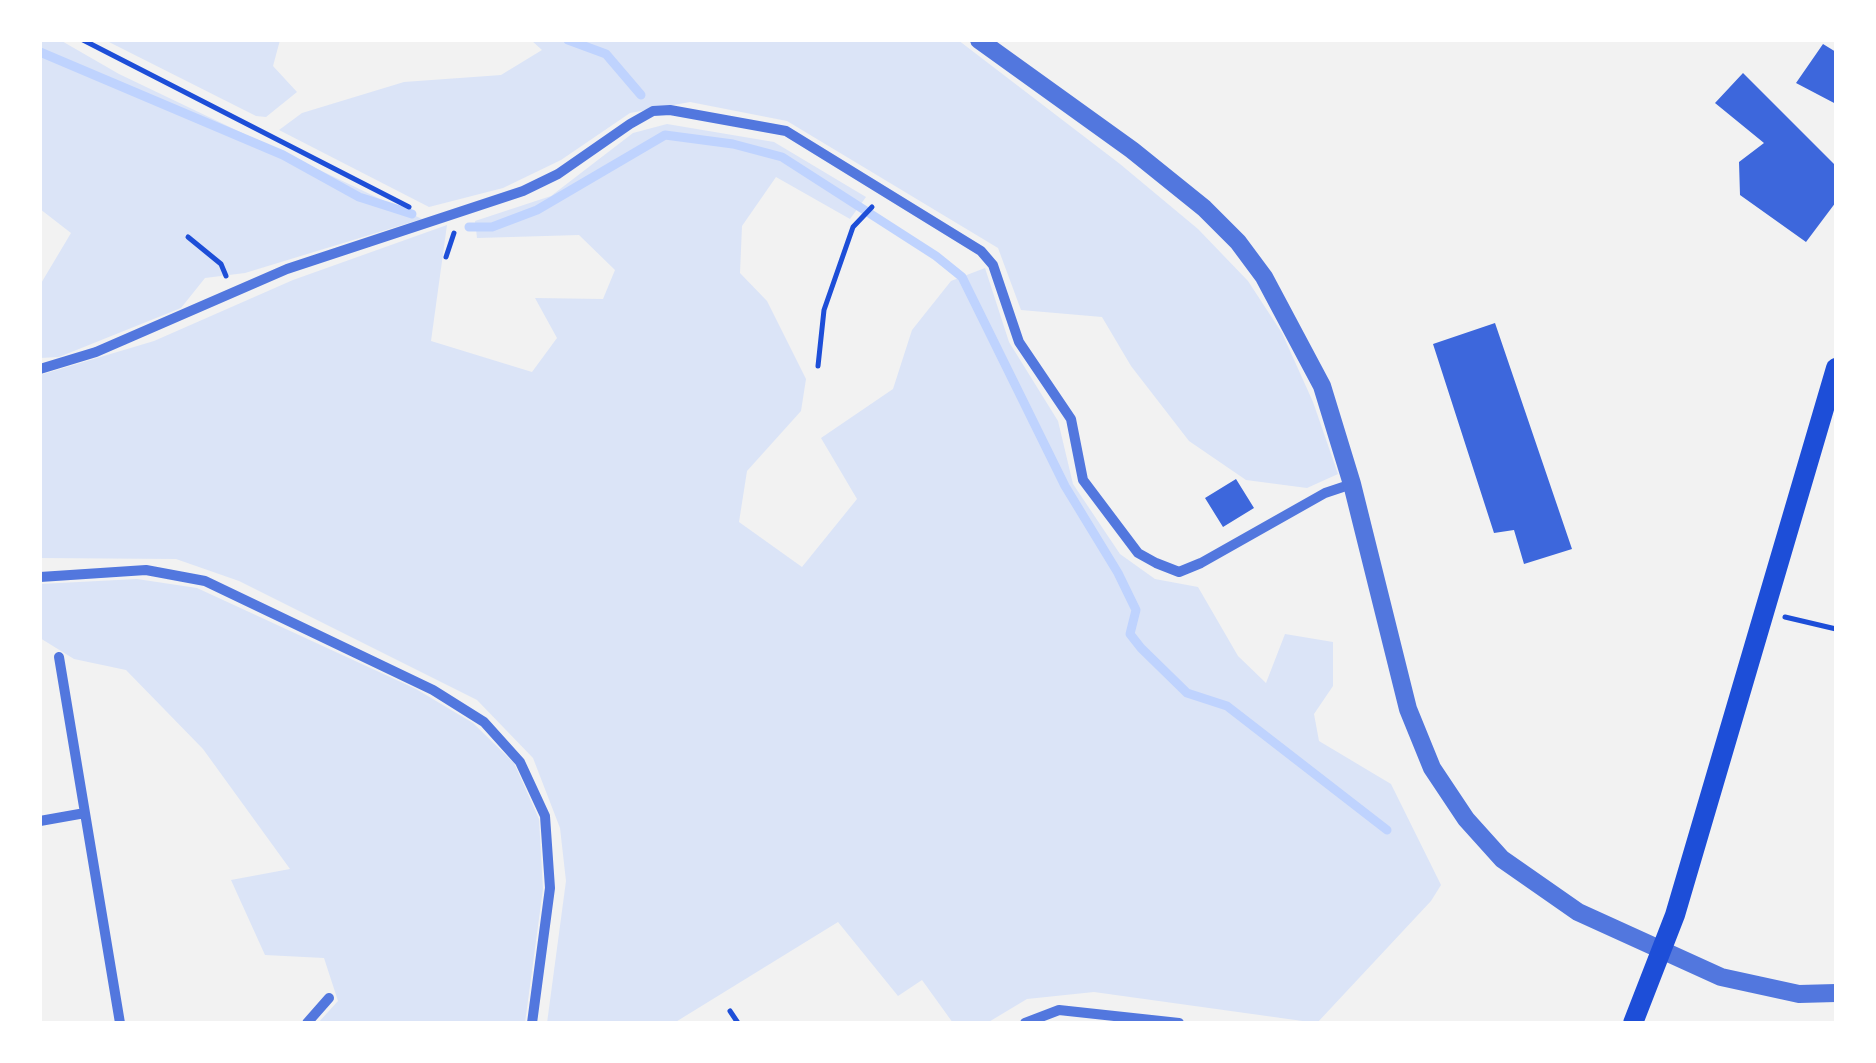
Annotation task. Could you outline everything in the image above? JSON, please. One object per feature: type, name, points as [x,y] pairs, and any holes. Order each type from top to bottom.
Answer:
[{"type":"main road","points":[[1633,1023],[1662,953],[1836,368]]},
{"type":"street","points":[[978,40],[1132,150],[1238,242],[1264,277],[1322,386],[1352,484],[1408,709],[1432,768],[1502,859],[1534,885],[1578,912],[1662,953],[1738,983],[1799,994],[1836,993]]},
{"type":"street","points":[[40,369],[96,352],[233,292],[434,219],[523,192],[653,112],[688,112],[786,131],[981,251],[994,265],[1020,342],[1071,418],[1083,480],[1138,553],[1179,572],[1325,493],[1352,484]]},
{"type":"street","points":[[40,576],[146,570],[205,581],[434,690],[484,722],[520,762],[545,816],[550,888],[532,1023]]},
{"type":"street","points":[[59,657],[120,1023]]},
{"type":"street","points":[[40,821],[85,813]]},
{"type":"street","points":[[307,1023],[329,998]]},
{"type":"street","points":[[1025,1023],[1060,1010],[1179,1023]]},
{"type":"path","points":[[83,40],[434,219]]},
{"type":"path","points":[[818,366],[824,310],[853,228],[871,208]]},
{"type":"path","points":[[188,237],[220,264],[233,292]]},
{"type":"path","points":[[1766,613],[1836,628]]},
{"type":"path","points":[[730,1012],[738,1023]]},
{"type":"shaded area","points":[[40,40],[60,40],[119,74],[422,219],[245,273],[205,278],[181,308],[59,357],[40,358],[40,285],[71,233],[40,209]]},
{"type":"shaded area","points":[[105,40],[280,40],[273,66],[297,92],[266,117],[256,116]]},
{"type":"shaded area","points":[[531,40],[958,40],[1120,164],[1198,229],[1248,281],[1282,333],[1313,402],[1338,474],[1307,488],[1246,480],[1189,441],[1131,366],[1102,317],[1021,310],[998,248],[787,121],[690,102],[630,113],[561,160],[503,188],[429,207],[279,130],[302,113],[404,82],[501,75],[542,50]]},
{"type":"shaded area","points":[[667,124],[774,142],[866,197],[850,219],[776,177],[742,226],[740,273],[767,301],[806,379],[801,411],[747,471],[739,522],[802,567],[857,499],[821,438],[893,389],[912,330],[951,281],[985,268],[1009,342],[1058,421],[1073,484],[1120,554],[1155,579],[1198,587],[1238,656],[1266,683],[1285,634],[1333,642],[1333,686],[1314,714],[1319,741],[1391,784],[1441,885],[1431,901],[1317,1023],[1094,992],[1027,999],[987,1023],[953,1023],[922,980],[898,996],[838,922],[674,1023],[547,1023],[566,881],[560,828],[533,758],[477,700],[239,581],[176,559],[40,558],[40,375],[154,341],[293,280],[447,225],[431,341],[532,372],[557,338],[535,298],[603,299],[615,270],[579,235],[477,238],[475,221],[551,196],[633,133]]},
{"type":"shaded area","points":[[137,579],[197,588],[416,689],[473,723],[514,763],[539,819],[543,889],[525,1023],[318,1023],[338,1001],[324,958],[265,955],[231,880],[290,869],[203,749],[126,670],[74,659],[40,638],[40,584]]},
{"type":"building","points":[[1823,44],[1836,52],[1836,104],[1796,83]]},
{"type":"building","points":[[1743,73],[1836,166],[1836,202],[1806,242],[1740,195],[1739,162],[1764,143],[1715,103]]},
{"type":"building","points":[[1495,323],[1572,549],[1524,564],[1514,530],[1494,533],[1433,344]]},
{"type":"building","points":[[1236,479],[1254,508],[1223,527],[1205,498]]},
{"type":"waterway","points":[[568,40],[606,54],[641,95]]},
{"type":"waterway","points":[[40,52],[283,155],[359,197],[412,214]]},
{"type":"waterway","points":[[469,227],[492,227],[537,210],[665,135],[733,144],[782,157],[936,256],[962,277],[1065,486],[1118,573],[1136,610],[1130,634],[1187,693],[1227,706],[1387,830]]}]
